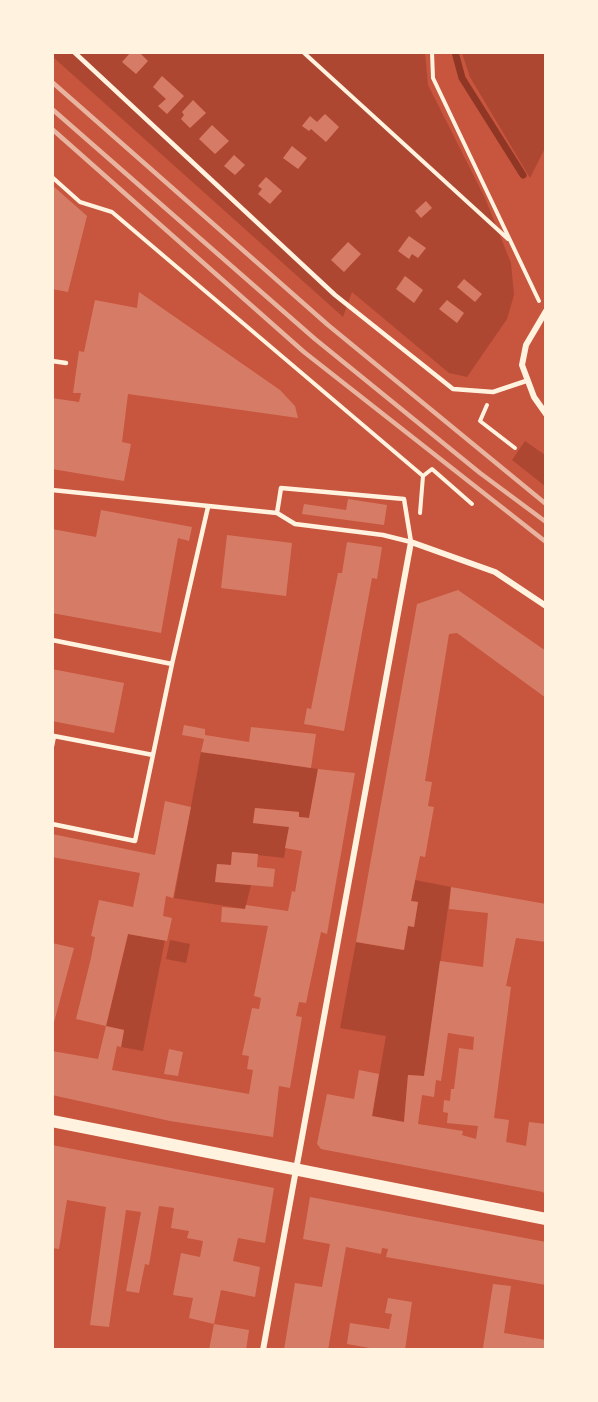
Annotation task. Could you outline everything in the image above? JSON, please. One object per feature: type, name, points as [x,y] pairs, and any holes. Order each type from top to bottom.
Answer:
[{"type":"main road","points":[[52,1122],[297,1168],[546,1219]]},
{"type":"street","points":[[545,311],[526,345],[522,365],[526,381],[546,414]]},
{"type":"street","points":[[263,1350],[411,542],[495,572],[546,606]]},
{"type":"lane","points":[[74,52],[336,295],[453,389],[493,392],[526,381]]},
{"type":"lane","points":[[52,361],[66,363]]},
{"type":"lane","points":[[52,490],[278,513],[295,524],[383,535],[411,542],[404,499],[281,488],[278,513]]},
{"type":"lane","points":[[52,824],[135,841],[208,507]]},
{"type":"lane","points":[[52,640],[172,664]]},
{"type":"lane","points":[[52,746],[54,736],[153,755]]},
{"type":"path","points":[[303,52],[511,241]]},
{"type":"path","points":[[432,52],[433,78],[545,311]]},
{"type":"path","points":[[52,177],[80,202],[112,213],[423,476]]},
{"type":"path","points":[[493,392],[480,421],[515,448]]},
{"type":"path","points":[[423,476],[432,469],[472,504]]},
{"type":"path","points":[[411,533],[422,508],[423,476]]},
{"type":"shaded area","points":[[53,52],[425,53],[428,85],[485,198],[511,263],[514,295],[507,319],[467,377],[449,373],[352,292],[343,317],[53,57]]},
{"type":"shaded area","points":[[462,53],[545,53],[545,148],[530,178],[470,77]]},
{"type":"shaded area","points":[[525,441],[545,455],[545,486],[512,460]]},
{"type":"shaded area","points":[[201,752],[318,769],[309,818],[299,817],[299,812],[255,808],[253,823],[289,827],[284,858],[232,852],[231,865],[217,864],[216,882],[251,885],[245,909],[174,898]]},
{"type":"shaded area","points":[[415,880],[451,887],[424,1076],[408,1075],[404,1122],[372,1116],[386,1036],[340,1028],[356,942],[403,950],[408,926],[414,926],[418,902],[411,901]]},
{"type":"shaded area","points":[[128,934],[165,940],[143,1051],[121,1047],[124,1030],[106,1026]]},
{"type":"shaded area","points":[[170,940],[190,944],[186,963],[166,959]]},
{"type":"building","points":[[131,52],[139,52],[148,61],[136,74],[122,62]]},
{"type":"building","points":[[162,76],[184,96],[167,114],[158,106],[166,99],[153,87]]},
{"type":"building","points":[[193,100],[206,113],[190,128],[181,119],[184,115],[182,112]]},
{"type":"building","points":[[325,114],[339,127],[326,142],[311,129],[309,131],[302,126],[310,116],[317,122]]},
{"type":"building","points":[[212,125],[229,141],[215,154],[199,139]]},
{"type":"building","points":[[292,146],[307,158],[298,169],[283,158]]},
{"type":"building","points":[[234,155],[245,165],[235,175],[224,166]]},
{"type":"building","points":[[266,177],[282,191],[270,204],[258,194],[262,189],[258,186]]},
{"type":"building","points":[[52,185],[87,216],[68,292],[52,289]]},
{"type":"building","points":[[426,201],[432,208],[421,218],[415,211]]},
{"type":"building","points":[[409,236],[426,248],[418,258],[412,254],[409,259],[398,251]]},
{"type":"building","points":[[348,242],[361,254],[344,272],[331,260]]},
{"type":"building","points":[[405,276],[423,290],[414,303],[396,289]]},
{"type":"building","points":[[464,279],[482,294],[475,302],[457,287]]},
{"type":"building","points":[[139,292],[280,390],[295,406],[298,418],[128,394],[122,442],[131,444],[124,481],[52,469],[52,398],[79,402],[81,393],[73,393],[79,351],[84,352],[95,300],[137,308]]},
{"type":"building","points":[[447,300],[464,313],[457,323],[439,309]]},
{"type":"building","points":[[348,499],[387,505],[384,525],[302,514],[304,504],[346,510]]},
{"type":"building","points":[[101,510],[192,527],[189,541],[178,538],[161,633],[52,613],[52,529],[96,537]]},
{"type":"building","points":[[227,535],[292,543],[286,596],[221,588]]},
{"type":"building","points":[[347,542],[382,547],[377,579],[372,578],[344,731],[304,724],[307,708],[311,709],[338,573],[342,573]]},
{"type":"building","points":[[458,590],[546,651],[546,698],[457,633],[449,634],[425,781],[432,782],[428,806],[434,807],[425,857],[420,856],[411,901],[418,902],[414,927],[408,926],[404,950],[356,942],[417,604]]},
{"type":"building","points":[[52,669],[124,683],[114,733],[52,721]]},
{"type":"building","points":[[184,725],[205,729],[205,735],[249,742],[251,727],[316,734],[311,768],[201,752],[204,739],[182,735]]},
{"type":"building","points":[[318,769],[355,773],[327,934],[321,932],[306,1003],[299,1002],[296,1016],[302,1017],[290,1088],[279,1086],[273,1137],[170,1121],[52,1095],[52,1051],[98,1059],[106,1026],[124,1030],[121,1047],[117,1046],[112,1070],[249,1094],[253,1070],[247,1069],[249,1056],[242,1055],[252,1008],[259,1009],[261,998],[254,996],[268,926],[221,922],[222,907],[245,909],[246,905],[288,911],[292,891],[295,892],[302,851],[285,848],[289,827],[253,823],[255,808],[299,812],[299,817],[309,818]]},
{"type":"building","points":[[165,801],[191,807],[173,898],[166,896],[163,916],[172,918],[167,941],[128,934],[106,1026],[76,1019],[91,958],[95,937],[91,936],[99,900],[133,907],[140,873],[52,857],[52,834],[155,855]]},
{"type":"building","points":[[232,852],[258,854],[257,867],[275,869],[273,887],[215,882],[217,864],[231,865]]},
{"type":"building","points":[[451,887],[546,904],[546,942],[516,938],[506,986],[511,987],[494,1118],[509,1120],[506,1142],[526,1146],[529,1122],[546,1124],[546,1196],[543,1192],[321,1149],[317,1144],[327,1094],[354,1099],[359,1070],[379,1074],[372,1116],[404,1122],[408,1075],[424,1076],[440,961],[483,967],[488,913],[449,909]],"holes":[[[448,1033],[474,1037],[473,1050],[459,1048],[454,1089],[451,1089],[450,1101],[444,1100],[443,1112],[448,1113],[447,1123],[478,1126],[476,1139],[462,1135],[463,1131],[418,1124],[422,1095],[434,1097],[436,1080],[441,1081]]]},
{"type":"building","points":[[52,943],[74,948],[53,1026],[52,1026]]},
{"type":"building","points":[[169,1049],[183,1052],[178,1076],[164,1074]]},
{"type":"building","points":[[52,1145],[274,1188],[265,1243],[238,1238],[233,1261],[260,1267],[255,1297],[221,1290],[214,1324],[189,1318],[193,1298],[173,1295],[181,1253],[200,1257],[203,1241],[187,1238],[189,1231],[171,1228],[174,1208],[159,1206],[149,1265],[145,1264],[139,1293],[126,1291],[141,1212],[126,1210],[109,1327],[90,1325],[106,1207],[67,1200],[59,1249],[52,1248]]},
{"type":"building","points":[[310,1197],[546,1242],[546,1285],[386,1257],[388,1249],[382,1248],[381,1254],[346,1247],[328,1350],[284,1350],[295,1283],[322,1287],[330,1244],[303,1239]]},
{"type":"building","points":[[493,1284],[511,1286],[504,1333],[546,1340],[546,1350],[483,1348]]},
{"type":"building","points":[[388,1298],[412,1302],[405,1350],[381,1350],[347,1344],[350,1323],[389,1329],[392,1314],[385,1313]]},
{"type":"building","points":[[214,1324],[249,1330],[246,1350],[209,1350]]},
{"type":"waterway","points":[[455,52],[462,78],[523,175]]},
{"type":"railway","points":[[52,82],[328,325],[546,504]]},
{"type":"railway","points":[[52,109],[315,339],[480,473],[546,522]]},
{"type":"railway","points":[[52,129],[304,352],[546,542]]}]
